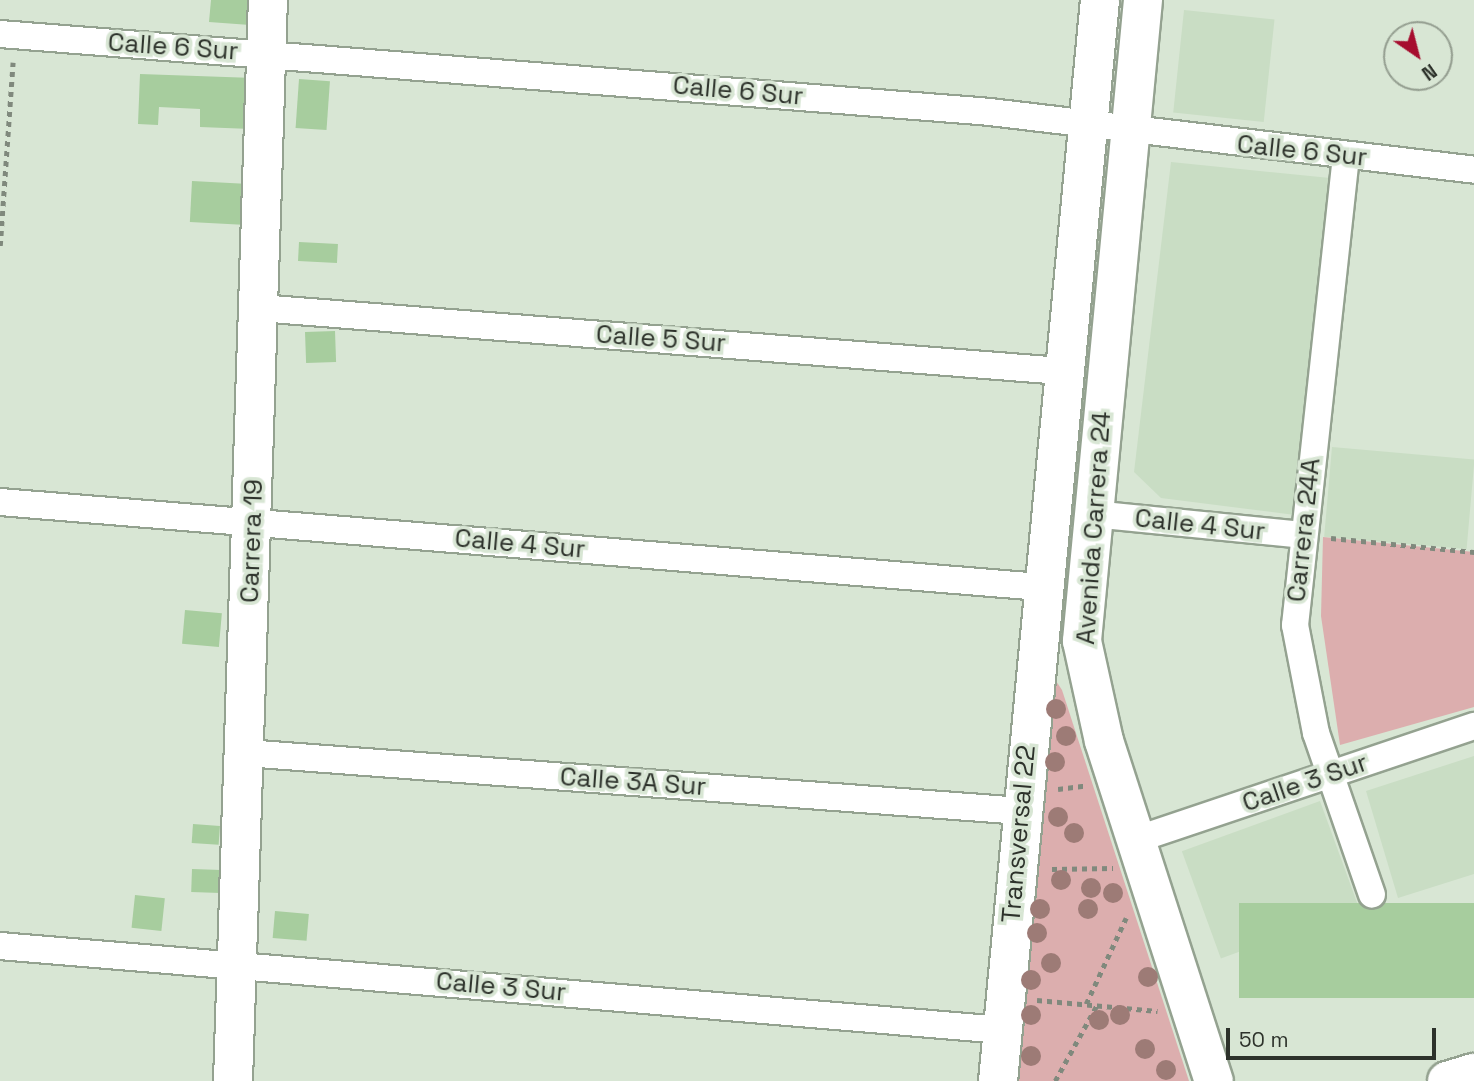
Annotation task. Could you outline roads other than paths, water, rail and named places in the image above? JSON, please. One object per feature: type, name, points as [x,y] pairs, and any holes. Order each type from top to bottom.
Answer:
[{"type":"main road","name":"Carrera 19","points":[[233,1081],[268,0]]},
{"type":"main road","name":"Avenida Carrera 24","points":[[1040,586],[1100,0]]},
{"type":"main road","name":"Avenida Carrera 24","points":[[1143,0],[1093,514],[1084,658],[1130,854],[1214,1081]]},
{"type":"main road","name":"Transversal 22","points":[[998,1081],[1002,1030],[1033,801],[1040,586]]},
{"type":"main road","points":[[1447,1081],[1474,1073]]},
{"type":"street","name":"Calle 6 Sur","points":[[7,35],[268,54],[1087,124],[1474,170]]},
{"type":"street","name":"Carrera 24A","points":[[1346,156],[1302,535],[1295,625],[1302,678],[1371,895]]},
{"type":"street","name":"Calle 5 Sur","points":[[259,308],[1062,371]]},
{"type":"street","name":"Calle 4 Sur","points":[[0,502],[1040,586]]},
{"type":"street","name":"Calle 4 Sur","points":[[1093,514],[1302,535]]},
{"type":"street","name":"Calle 3 Sur","points":[[1130,854],[1331,774],[1474,726]]},
{"type":"street","name":"Calle 3A Sur","points":[[245,752],[1033,801]]},
{"type":"street","name":"Calle 3 Sur","points":[[0,946],[1002,1030]]}]
